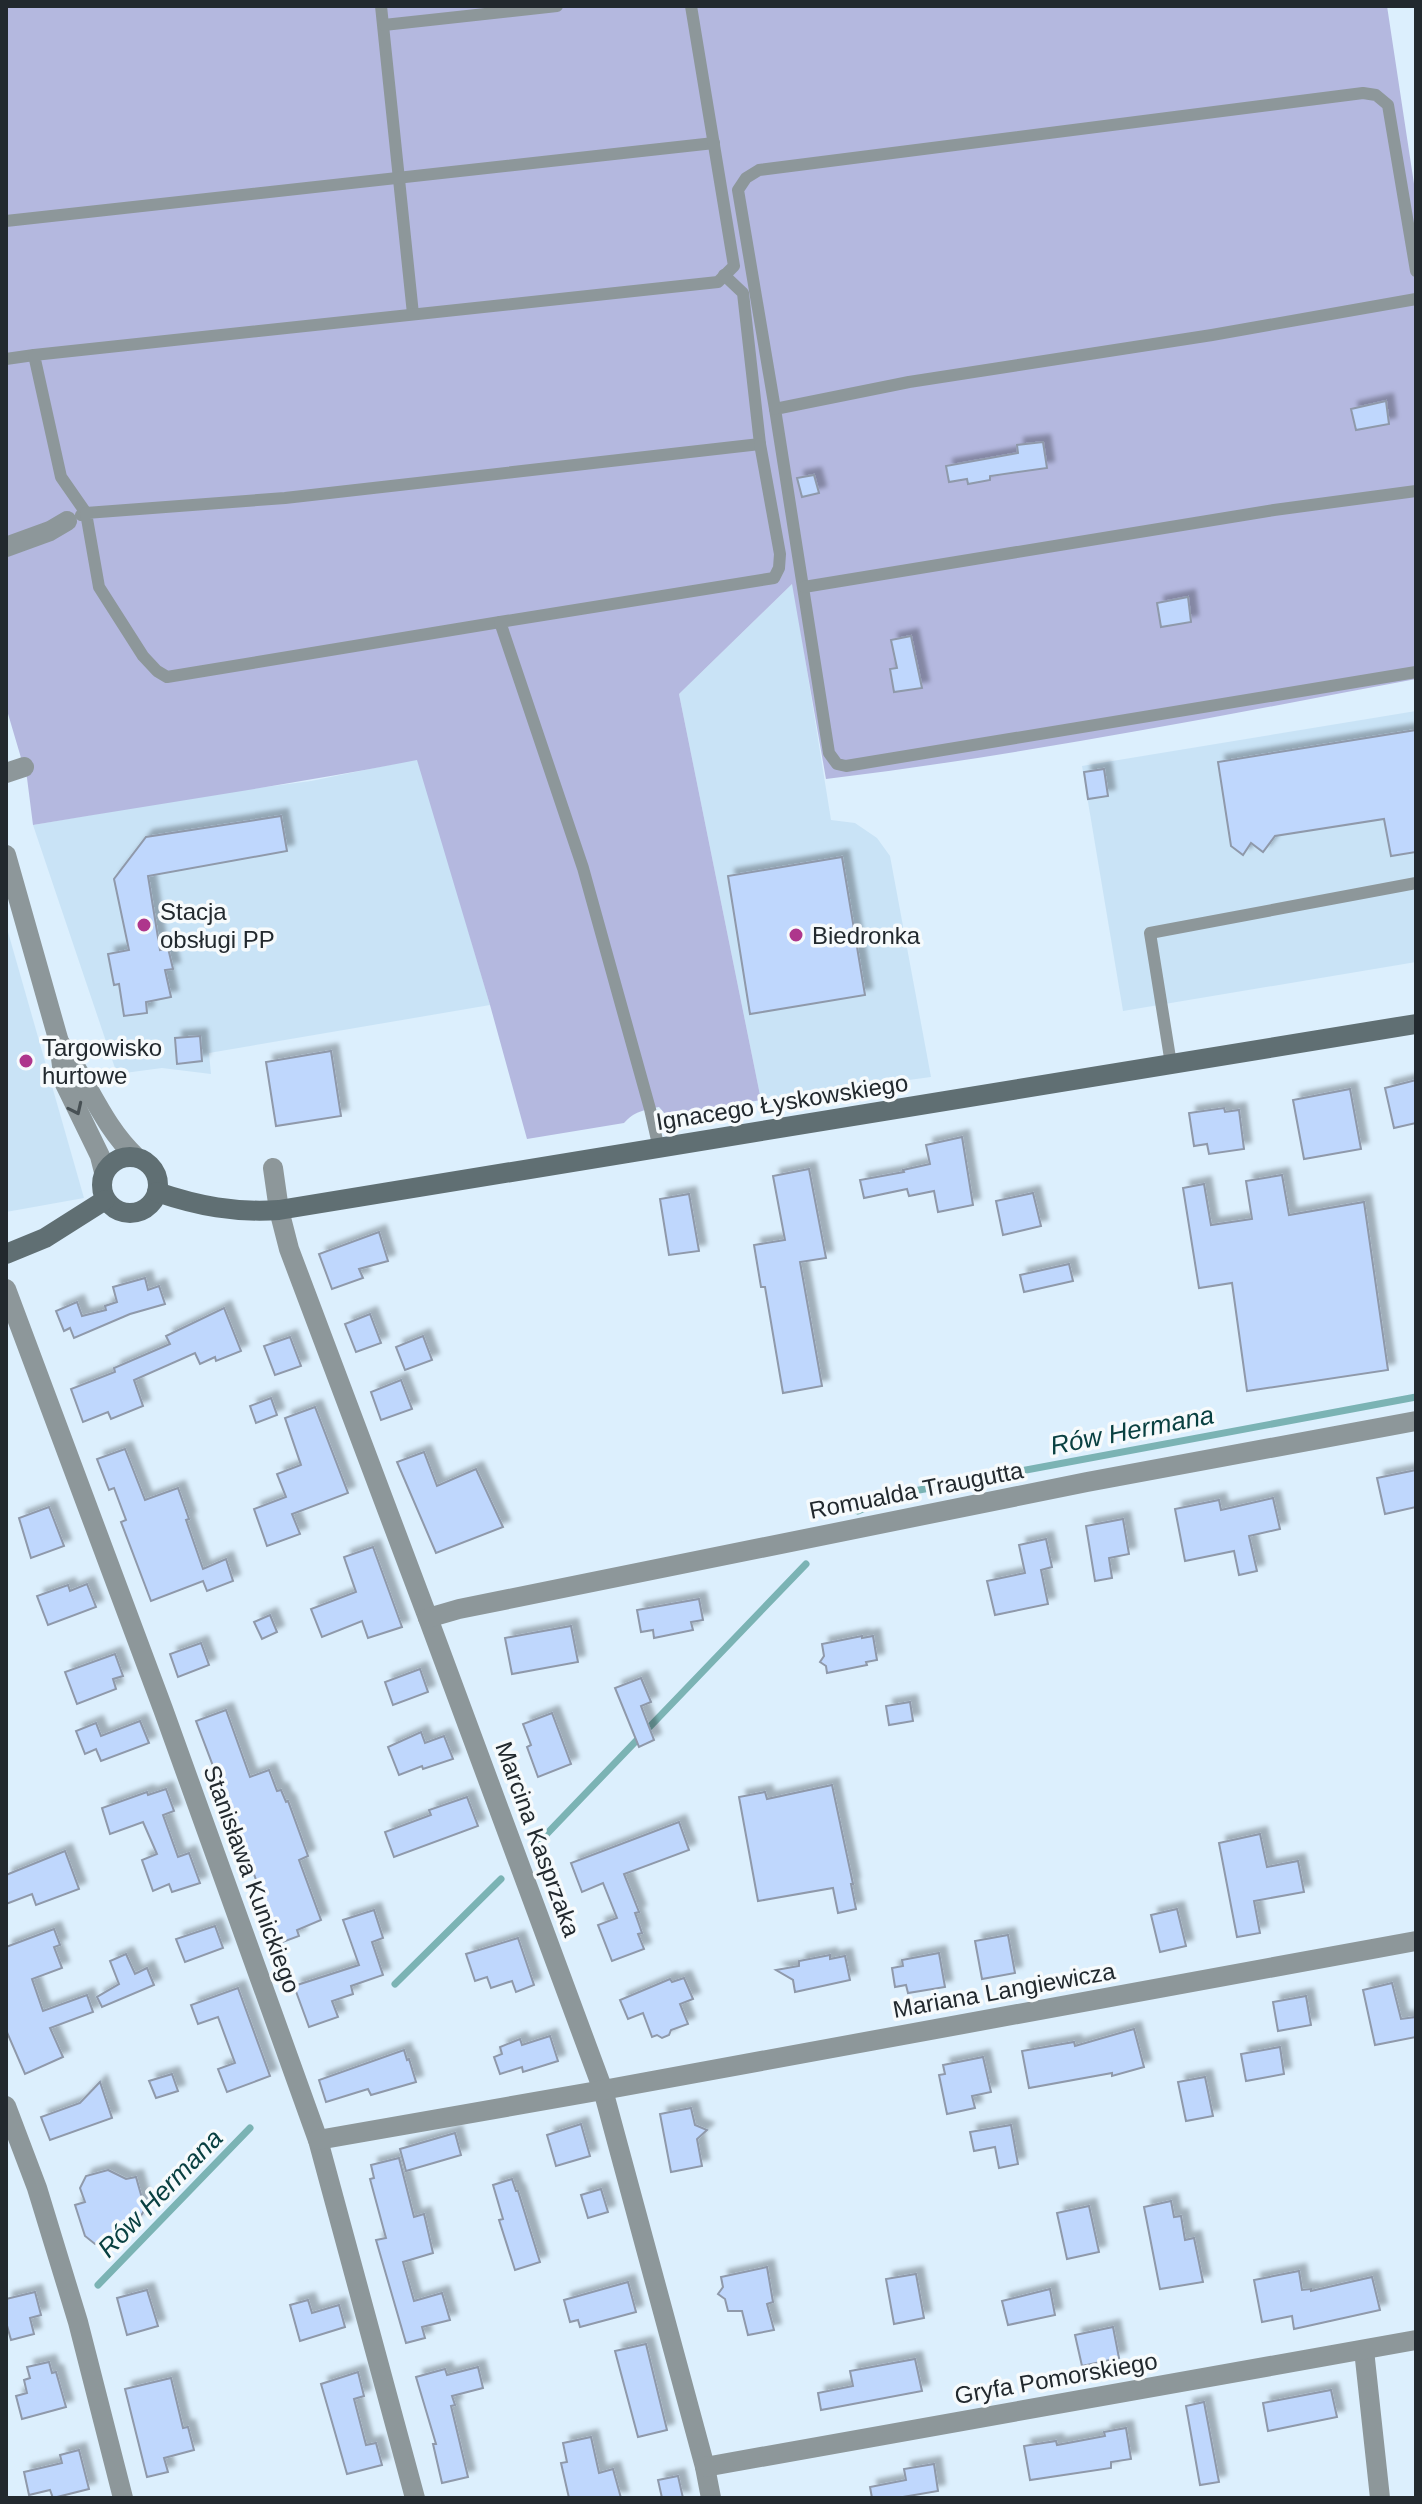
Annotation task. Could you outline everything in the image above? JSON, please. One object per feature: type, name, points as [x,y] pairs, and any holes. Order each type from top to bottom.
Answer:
[{"type":"street","points":[[6,547],[77,517]]},
{"type":"street","points":[[6,855],[59,1042],[64,1082],[100,1156],[104,1172]]},
{"type":"street","name":"Ignacego Łyskowskiego","points":[[157,1192],[188,1203],[230,1211],[279,1210],[1416,1024]]},
{"type":"street","points":[[59,1042],[106,1122],[136,1157],[152,1166],[158,1183],[157,1192],[148,1207],[130,1214],[112,1208],[105,1200],[101,1182],[104,1172],[118,1159],[136,1157]]},
{"type":"street","name":"Marcina Kasprzaka","points":[[273,1168],[289,1249],[603,2090],[711,2498]]},
{"type":"street","points":[[6,1254],[45,1238],[105,1200]]},
{"type":"street","name":"Stanisława Kunickiego","points":[[6,1289],[163,1709],[318,2140],[415,2498]]},
{"type":"street","name":"Romualda Traugutta","points":[[428,1618],[474,1606],[1071,1485],[1416,1421]]},
{"type":"street","name":"Mariana Langiewicza","points":[[318,2140],[1416,1941]]},
{"type":"street","points":[[6,2106],[37,2188],[73,2307],[123,2498]]},
{"type":"street","name":"Gryfa Pomorskiego","points":[[705,2467],[1416,2340]]},
{"type":"street","points":[[1364,2350],[1380,2498]]},
{"type":"lane","points":[[381,6],[413,314]]},
{"type":"lane","points":[[384,25],[557,6]]},
{"type":"lane","points":[[6,359],[718,282],[734,266],[691,6]]},
{"type":"lane","points":[[1416,271],[1388,105],[1376,95],[1363,93],[759,170],[746,178],[738,190],[829,753],[837,764],[846,766],[1416,672]]},
{"type":"lane","points":[[6,221],[714,143]]},
{"type":"lane","points":[[34,355],[61,477],[99,587],[143,656],[167,677],[774,578],[779,568],[780,554],[760,444],[743,293],[724,275]]},
{"type":"lane","points":[[775,409],[909,382],[1212,335],[1416,299]]},
{"type":"lane","points":[[77,517],[285,498],[760,444]]},
{"type":"lane","points":[[804,587],[1274,510],[1416,491]]},
{"type":"lane","points":[[500,622],[583,868],[659,1149]]},
{"type":"lane","points":[[1171,1064],[1150,933],[1416,883]]},
{"type":"shaded area","points":[[6,6],[1387,6],[1416,197],[1416,679],[1048,747],[826,779],[792,584],[679,694],[761,1100],[667,1116],[659,1107],[636,1113],[624,1123],[527,1139],[417,760],[33,825],[27,778],[6,707]]},
{"type":"shaded area","points":[[793,583],[831,820],[855,823],[877,838],[890,856],[931,1077],[761,1100],[679,694]]},
{"type":"shaded area","points":[[1416,711],[1416,962],[1123,1011],[1082,766]]},
{"type":"shaded area","points":[[418,759],[490,1005],[209,1053],[211,1074],[162,1068],[117,1074],[33,825],[212,794],[311,781]]},
{"type":"shaded area","name":"Targowisko hurtowe","points":[[6,925],[84,1198],[6,1212]]},
{"type":"building","points":[[1386,401],[1389,424],[1356,430],[1351,409]]},
{"type":"building","points":[[1043,442],[1047,468],[990,476],[990,480],[968,484],[967,479],[949,482],[946,466],[1018,453],[1017,445]]},
{"type":"building","points":[[814,475],[819,493],[802,497],[797,478]]},
{"type":"building","points":[[1188,597],[1191,622],[1161,627],[1157,603]]},
{"type":"building","points":[[911,636],[922,688],[894,692],[890,669],[897,668],[891,640]]},
{"type":"building","points":[[1416,730],[1416,852],[1391,856],[1384,819],[1275,836],[1263,852],[1251,843],[1243,855],[1231,846],[1218,762]]},
{"type":"building","points":[[1104,769],[1108,796],[1088,799],[1084,772]]},
{"type":"building","points":[[281,816],[287,851],[148,876],[160,950],[168,948],[173,969],[165,970],[171,997],[146,1002],[147,1013],[124,1016],[119,984],[114,985],[108,954],[129,950],[114,879],[146,837]]},
{"type":"building","name":"Biedronka","points":[[842,857],[865,995],[750,1014],[728,876]]},
{"type":"building","points":[[200,1036],[202,1061],[177,1064],[175,1038]]},
{"type":"building","points":[[331,1051],[341,1116],[276,1126],[266,1062]]},
{"type":"building","points":[[1416,1080],[1416,1123],[1394,1128],[1385,1088]]},
{"type":"building","points":[[1350,1089],[1361,1149],[1304,1159],[1293,1100]]},
{"type":"building","points":[[1224,1108],[1225,1112],[1239,1110],[1244,1149],[1209,1154],[1207,1144],[1194,1146],[1189,1113]]},
{"type":"building","points":[[962,1137],[973,1205],[938,1212],[934,1191],[909,1196],[907,1189],[864,1198],[860,1180],[930,1164],[926,1145]]},
{"type":"building","points":[[809,1169],[826,1258],[800,1262],[822,1386],[783,1393],[765,1287],[761,1287],[754,1245],[785,1240],[773,1176]]},
{"type":"building","points":[[1282,1175],[1289,1215],[1364,1202],[1388,1370],[1247,1391],[1232,1283],[1199,1288],[1183,1188],[1204,1184],[1211,1225],[1252,1219],[1246,1181]]},
{"type":"building","points":[[1033,1193],[1041,1226],[1003,1235],[996,1201]]},
{"type":"building","points":[[689,1194],[699,1251],[669,1255],[660,1199]]},
{"type":"building","points":[[379,1232],[388,1261],[359,1269],[363,1278],[332,1289],[319,1254]]},
{"type":"building","points":[[1069,1264],[1073,1281],[1024,1292],[1020,1275]]},
{"type":"building","points":[[145,1278],[148,1290],[159,1286],[165,1304],[130,1314],[74,1338],[70,1328],[64,1331],[56,1311],[77,1302],[82,1316],[106,1310],[105,1306],[117,1302],[113,1287]]},
{"type":"building","points":[[224,1308],[241,1351],[200,1364],[195,1353],[134,1380],[143,1406],[111,1419],[108,1412],[83,1422],[71,1389],[115,1372],[114,1368],[170,1344],[166,1336]]},
{"type":"building","points":[[370,1314],[381,1343],[356,1352],[345,1324]]},
{"type":"building","points":[[423,1336],[432,1360],[405,1370],[396,1347]]},
{"type":"building","points":[[290,1337],[301,1366],[275,1375],[264,1346]]},
{"type":"building","points":[[401,1380],[412,1409],[381,1420],[371,1392]]},
{"type":"building","points":[[271,1398],[277,1415],[256,1423],[250,1406]]},
{"type":"building","points":[[315,1407],[348,1493],[292,1514],[300,1534],[267,1546],[254,1509],[286,1497],[277,1474],[301,1465],[285,1418]]},
{"type":"building","points":[[125,1449],[145,1500],[178,1488],[203,1569],[226,1559],[233,1581],[207,1591],[203,1581],[151,1601],[121,1522],[126,1520],[114,1488],[109,1490],[97,1459]]},
{"type":"building","points":[[424,1452],[437,1486],[476,1469],[503,1527],[436,1553],[397,1462]]},
{"type":"building","points":[[1416,1470],[1416,1507],[1385,1514],[1377,1478]]},
{"type":"building","points":[[1273,1498],[1280,1529],[1249,1536],[1257,1571],[1239,1575],[1234,1551],[1185,1561],[1175,1509],[1219,1500],[1221,1510]]},
{"type":"building","points":[[49,1507],[64,1546],[31,1558],[19,1518]]},
{"type":"building","points":[[1123,1519],[1129,1554],[1109,1558],[1112,1578],[1095,1581],[1086,1526]]},
{"type":"building","points":[[1046,1539],[1052,1567],[1041,1570],[1048,1604],[995,1615],[987,1581],[1025,1573],[1019,1545]]},
{"type":"building","points":[[373,1547],[402,1627],[368,1638],[362,1621],[322,1637],[311,1609],[356,1592],[344,1557]]},
{"type":"building","points":[[87,1584],[96,1607],[48,1625],[37,1596],[68,1585],[70,1591]]},
{"type":"building","points":[[699,1599],[703,1620],[691,1622],[693,1630],[654,1638],[653,1630],[641,1632],[637,1610]]},
{"type":"building","points":[[270,1615],[277,1632],[262,1639],[254,1622]]},
{"type":"building","points":[[571,1626],[578,1662],[512,1674],[505,1638]]},
{"type":"building","points":[[873,1636],[877,1660],[827,1673],[826,1666],[820,1662],[824,1656],[822,1644]]},
{"type":"building","points":[[201,1643],[209,1665],[178,1677],[170,1654]]},
{"type":"building","points":[[115,1654],[123,1676],[113,1679],[116,1689],[77,1704],[65,1672]]},
{"type":"building","points":[[420,1669],[428,1692],[393,1705],[385,1682]]},
{"type":"building","points":[[641,1678],[651,1702],[641,1706],[654,1740],[639,1747],[615,1688]]},
{"type":"building","points":[[910,1702],[913,1721],[889,1725],[886,1706]]},
{"type":"building","points":[[226,1710],[250,1777],[269,1770],[277,1791],[281,1790],[288,1801],[308,1856],[299,1860],[321,1920],[297,1930],[299,1936],[280,1943],[196,1721]]},
{"type":"building","points":[[552,1713],[571,1764],[538,1777],[527,1747],[531,1745],[523,1724]]},
{"type":"building","points":[[140,1721],[149,1743],[101,1761],[96,1749],[85,1754],[76,1731],[96,1723],[101,1736]]},
{"type":"building","points":[[421,1732],[425,1743],[444,1736],[453,1759],[399,1775],[388,1747]]},
{"type":"building","points":[[832,1785],[856,1909],[838,1913],[833,1888],[758,1901],[739,1797],[765,1792],[767,1799]]},
{"type":"building","points":[[166,1789],[174,1811],[163,1815],[178,1857],[189,1853],[200,1883],[172,1892],[169,1884],[153,1891],[142,1860],[157,1854],[143,1822],[110,1834],[102,1808],[147,1792],[148,1795]]},
{"type":"building","points":[[467,1797],[478,1826],[394,1857],[385,1832],[431,1815],[429,1810]]},
{"type":"building","points":[[679,1822],[689,1850],[624,1874],[639,1912],[635,1913],[644,1949],[612,1961],[598,1925],[617,1918],[603,1883],[582,1892],[571,1863]]},
{"type":"building","points":[[1260,1834],[1267,1867],[1298,1861],[1304,1892],[1254,1901],[1260,1933],[1237,1937],[1219,1843]]},
{"type":"building","points":[[65,1851],[79,1889],[36,1905],[32,1894],[6,1904],[6,1875]]},
{"type":"building","points":[[1177,1909],[1186,1946],[1160,1952],[1151,1915]]},
{"type":"building","points":[[374,1910],[383,1938],[372,1942],[383,1975],[351,1986],[353,1994],[332,2001],[338,2017],[309,2027],[294,1986],[359,1965],[343,1920]]},
{"type":"building","points":[[215,1926],[223,1948],[185,1962],[176,1939]]},
{"type":"building","points":[[54,1929],[60,1945],[54,1947],[62,1968],[32,1979],[43,2011],[87,1995],[93,2012],[50,2028],[63,2057],[25,2074],[6,2030],[6,1947]]},
{"type":"building","points":[[1008,1935],[1015,1973],[982,1979],[975,1941]]},
{"type":"building","points":[[518,1938],[534,1985],[516,1992],[512,1981],[491,1988],[487,1977],[475,1981],[466,1954]]},
{"type":"building","points":[[939,1953],[945,1987],[908,1993],[906,1985],[895,1987],[892,1968],[903,1966],[902,1960]]},
{"type":"building","points":[[126,1954],[135,1974],[147,1968],[154,1985],[102,2007],[97,1997],[119,1984],[110,1961]]},
{"type":"building","points":[[830,1955],[830,1959],[845,1956],[850,1980],[795,1992],[793,1980],[776,1970],[799,1966],[799,1961]]},
{"type":"building","points":[[684,1978],[693,1999],[680,2004],[688,2024],[671,2030],[669,2035],[662,2038],[657,2035],[652,2037],[643,2013],[628,2019],[620,2000],[670,1979],[672,1982]]},
{"type":"building","points":[[1392,1983],[1401,2019],[1416,2017],[1416,2037],[1375,2045],[1363,1990]]},
{"type":"building","points":[[238,1988],[270,2076],[227,2092],[218,2069],[235,2063],[218,2017],[198,2024],[191,2005]]},
{"type":"building","points":[[1306,1996],[1311,2025],[1278,2031],[1273,2002]]},
{"type":"building","points":[[1134,2029],[1144,2067],[1112,2076],[1112,2073],[1029,2088],[1022,2051],[1074,2042],[1075,2046]]},
{"type":"building","points":[[550,2036],[558,2061],[523,2072],[522,2067],[500,2074],[494,2057],[502,2054],[500,2047],[520,2039],[522,2045]]},
{"type":"building","points":[[1280,2047],[1284,2074],[1246,2081],[1241,2054]]},
{"type":"building","points":[[404,2050],[416,2082],[371,2095],[368,2089],[326,2102],[319,2080]]},
{"type":"building","points":[[983,2057],[991,2092],[972,2096],[975,2108],[947,2114],[939,2075],[945,2074],[943,2065]]},
{"type":"building","points":[[172,2074],[178,2091],[156,2098],[149,2081]]},
{"type":"building","points":[[1205,2077],[1213,2116],[1186,2121],[1178,2082]]},
{"type":"building","points":[[100,2082],[112,2118],[50,2140],[41,2117],[80,2103]]},
{"type":"building","points":[[691,2108],[695,2125],[707,2130],[697,2139],[702,2166],[671,2172],[660,2114]]},
{"type":"building","points":[[581,2124],[590,2156],[556,2166],[547,2135]]},
{"type":"building","points":[[1011,2125],[1018,2164],[999,2168],[995,2147],[974,2151],[970,2132]]},
{"type":"building","points":[[455,2133],[461,2155],[406,2171],[400,2149]]},
{"type":"building","points":[[399,2158],[414,2217],[424,2214],[433,2253],[403,2262],[414,2301],[442,2293],[450,2320],[422,2327],[425,2338],[406,2343],[376,2240],[386,2238],[370,2179],[374,2178],[371,2165]]},
{"type":"building","points":[[108,2170],[126,2179],[136,2177],[145,2209],[139,2219],[126,2224],[128,2233],[95,2244],[85,2236],[75,2205],[85,2202],[80,2188],[86,2176]]},
{"type":"building","points":[[512,2179],[540,2262],[515,2270],[499,2220],[503,2219],[493,2185]]},
{"type":"building","points":[[601,2189],[608,2212],[588,2218],[581,2195]]},
{"type":"building","points":[[1171,2201],[1174,2217],[1181,2216],[1185,2240],[1194,2238],[1203,2282],[1160,2289],[1144,2207]]},
{"type":"building","points":[[1089,2206],[1099,2252],[1067,2259],[1057,2213]]},
{"type":"building","points":[[767,2267],[773,2302],[767,2304],[774,2330],[748,2335],[742,2311],[728,2311],[725,2299],[718,2294],[723,2287],[721,2277]]},
{"type":"building","points":[[1299,2271],[1302,2290],[1311,2291],[1372,2277],[1380,2310],[1294,2329],[1292,2316],[1262,2322],[1254,2280]]},
{"type":"building","points":[[916,2274],[924,2318],[894,2324],[886,2279]]},
{"type":"building","points":[[628,2282],[636,2312],[580,2327],[578,2320],[570,2322],[564,2300]]},
{"type":"building","points":[[1050,2289],[1055,2315],[1008,2325],[1002,2301]]},
{"type":"building","points":[[147,2290],[158,2326],[127,2335],[117,2298]]},
{"type":"building","points":[[35,2292],[41,2315],[30,2318],[34,2334],[11,2340],[6,2322],[6,2299]]},
{"type":"building","points":[[308,2300],[312,2313],[339,2305],[345,2327],[300,2341],[290,2305]]},
{"type":"building","points":[[1113,2327],[1119,2358],[1082,2366],[1075,2335]]},
{"type":"building","points":[[646,2344],[667,2430],[638,2437],[615,2351]]},
{"type":"building","points":[[915,2359],[922,2391],[821,2410],[818,2393],[853,2386],[850,2371]]},
{"type":"building","points":[[49,2362],[52,2373],[56,2372],[66,2407],[22,2419],[16,2396],[27,2393],[24,2380],[30,2378],[27,2367]]},
{"type":"building","points":[[478,2367],[483,2388],[452,2396],[455,2405],[451,2406],[468,2477],[442,2483],[433,2444],[436,2444],[416,2377],[445,2369],[447,2375]]},
{"type":"building","points":[[358,2372],[364,2396],[354,2399],[366,2445],[376,2443],[382,2465],[347,2474],[321,2384]]},
{"type":"building","points":[[171,2378],[183,2428],[188,2427],[194,2450],[164,2458],[168,2472],[147,2477],[125,2389]]},
{"type":"building","points":[[1331,2390],[1337,2417],[1268,2431],[1263,2403]]},
{"type":"building","points":[[1204,2402],[1219,2482],[1200,2485],[1186,2406]]},
{"type":"building","points":[[1126,2428],[1131,2459],[1111,2462],[1111,2468],[1030,2480],[1024,2446],[1056,2441],[1057,2445],[1105,2436],[1104,2432]]},
{"type":"building","points":[[591,2437],[599,2473],[613,2469],[621,2498],[569,2498],[561,2463],[567,2462],[563,2443]]},
{"type":"building","points":[[79,2450],[89,2489],[53,2498],[50,2490],[29,2495],[24,2472],[62,2463],[60,2455]]},
{"type":"building","points":[[934,2464],[938,2491],[897,2498],[872,2498],[870,2487],[906,2480],[904,2469]]},
{"type":"building","points":[[678,2476],[683,2498],[662,2498],[658,2480]]},
{"type":"waterway","name":"Rów Hermana","points":[[858,1511],[898,1494],[1416,1397]]},
{"type":"waterway","name":"Rów Hermana","points":[[539,1842],[806,1564]]},
{"type":"waterway","name":"Rów Hermana","points":[[395,1984],[501,1879]]},
{"type":"waterway","name":"Rów Hermana","points":[[98,2285],[250,2128]]},
{"type":"place","name":"Stacja obsługi PP","points":[[144,925]]},
{"type":"place","name":"Biedronka","points":[[796,935]]},
{"type":"place","name":"Targowisko hurtowe","points":[[26,1061]]}]
